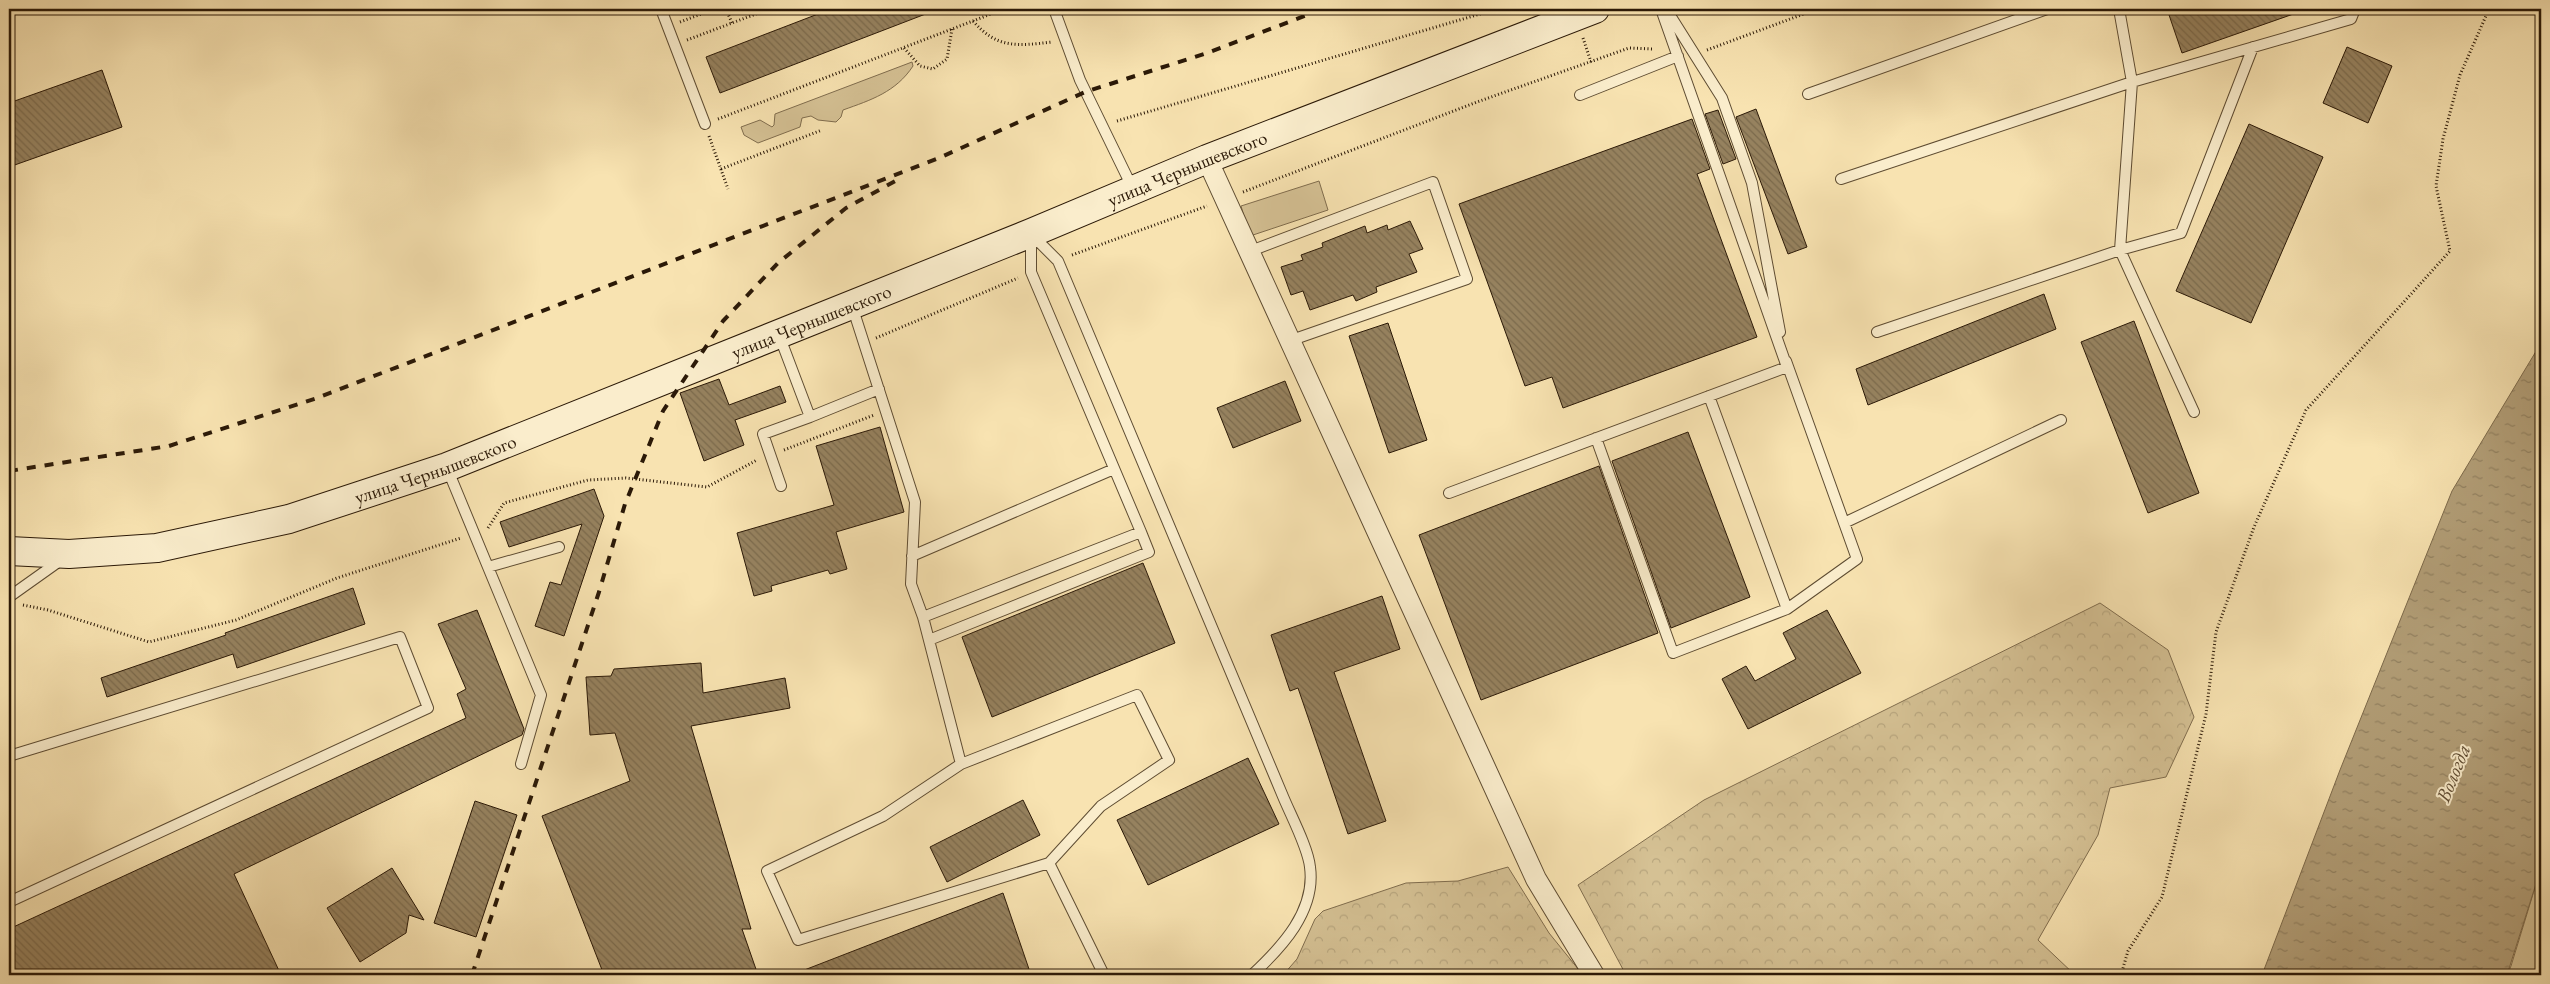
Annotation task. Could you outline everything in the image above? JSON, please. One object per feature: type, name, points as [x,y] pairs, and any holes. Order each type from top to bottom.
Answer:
[{"type":"main road","name":"улица Чернышевского","points":[[9,551],[69,554],[157,548],[244,530],[326,508],[447,467],[1031,233],[1207,159],[1595,9]]},
{"type":"street","points":[[1207,159],[1536,879],[1594,975]]},
{"type":"lane","points":[[661,9],[705,124]]},
{"type":"lane","points":[[1054,9],[1080,80],[1133,190]]},
{"type":"lane","points":[[1596,438],[1674,653],[1788,609],[1857,559],[1661,9]]},
{"type":"lane","points":[[1666,9],[1722,98],[1752,183],[1787,367]]},
{"type":"lane","points":[[1808,94],[2047,9]]},
{"type":"lane","points":[[2119,9],[2132,82],[2120,250],[2194,412]]},
{"type":"lane","points":[[1841,179],[2132,82],[2351,19],[2355,9]]},
{"type":"lane","points":[[1877,332],[2120,250],[2181,233],[2253,47]]},
{"type":"lane","points":[[1580,95],[1677,53]]},
{"type":"lane","points":[[1248,252],[1434,182],[1467,279],[1289,341]]},
{"type":"lane","points":[[1031,233],[1058,261],[1282,794],[1310,866],[1308,899],[1294,928],[1252,975]]},
{"type":"lane","points":[[929,640],[1149,552],[1031,272],[1031,233]]},
{"type":"lane","points":[[851,305],[864,343],[876,390],[915,502],[911,584],[923,617],[961,764]]},
{"type":"lane","points":[[778,334],[810,417]]},
{"type":"lane","points":[[1449,493],[1787,367]]},
{"type":"lane","points":[[781,486],[763,434],[876,390]]},
{"type":"lane","points":[[1709,396],[1788,609]]},
{"type":"lane","points":[[1844,523],[2061,420]]},
{"type":"lane","points":[[447,467],[541,695],[521,764]]},
{"type":"lane","points":[[912,556],[1114,469]]},
{"type":"lane","points":[[923,617],[1141,532]]},
{"type":"lane","points":[[488,567],[559,547]]},
{"type":"lane","points":[[13,601],[69,554]]},
{"type":"lane","points":[[9,756],[400,637],[428,708],[9,902]]},
{"type":"lane","points":[[1138,696],[1169,760],[1101,806],[1049,863],[798,940],[767,871],[883,816],[961,764],[1138,696]]},
{"type":"lane","points":[[1049,863],[1104,975]]},
{"type":"path","points":[[668,27],[714,9]]},
{"type":"path","points":[[726,9],[732,23]]},
{"type":"path","points":[[675,45],[769,9]]},
{"type":"path","points":[[728,189],[705,124],[1004,9]]},
{"type":"path","points":[[1102,126],[1497,9]]},
{"type":"path","points":[[1692,50],[1706,50],[1816,9]]},
{"type":"path","points":[[2121,975],[2128,951],[2162,897],[2206,714],[2216,632],[2254,527],[2306,410],[2450,251],[2436,186],[2443,139],[2460,75],[2489,9]]},
{"type":"path","points":[[973,21],[983,33],[994,40],[1008,44],[1027,45],[1066,41]]},
{"type":"path","points":[[904,48],[920,66],[933,69],[947,59],[952,29]]},
{"type":"path","points":[[1058,261],[1477,102],[1629,48],[1677,53]]},
{"type":"path","points":[[721,169],[822,130]]},
{"type":"path","points":[[864,343],[1031,272]]},
{"type":"path","points":[[13,601],[149,642],[236,620],[337,578],[487,530],[504,503],[513,500],[588,480],[626,478],[707,487],[755,460],[879,413],[876,390]]},
{"type":"green space","points":[[912,62],[913,66],[906,75],[891,89],[873,99],[843,110],[841,117],[836,122],[818,120],[811,116],[802,118],[800,127],[758,143],[744,135],[741,127],[760,120],[772,127],[775,114]]},
{"type":"green space","points":[[1319,181],[1328,210],[1250,236],[1241,206]]},
{"type":"green space","points":[[2100,603],[2168,650],[2194,717],[2166,777],[2110,788],[2098,835],[2038,940],[2075,975],[1626,975],[1578,885],[1704,800]]},
{"type":"green space","points":[[1508,867],[1549,933],[1583,975],[1283,975],[1297,959],[1315,919],[1323,911],[1406,883],[1458,881]]},
{"type":"green space","points":[[2541,868],[2541,975],[2507,975],[2511,966]]},
{"type":"water","name":"Вологда","points":[[2541,343],[2541,868],[2507,975],[2262,975],[2340,770],[2452,491]]},
{"type":"building","points":[[831,9],[936,10],[720,93],[706,57]]},
{"type":"building","points":[[2167,9],[2301,9],[2302,11],[2182,53]]},
{"type":"building","points":[[2347,47],[2392,66],[2368,123],[2323,103]]},
{"type":"building","points":[[102,70],[122,127],[9,167],[9,103]]},
{"type":"building","points":[[1756,109],[1807,247],[1788,254],[1736,117]]},
{"type":"building","points":[[1718,110],[1736,159],[1723,164],[1705,114]]},
{"type":"building","points":[[1692,119],[1710,169],[1697,174],[1757,337],[1563,408],[1552,377],[1525,386],[1459,204]]},
{"type":"building","points":[[2249,124],[2323,157],[2251,323],[2176,291]]},
{"type":"building","points":[[1410,221],[1423,249],[1409,254],[1417,272],[1376,287],[1377,292],[1356,301],[1353,295],[1310,310],[1303,291],[1291,295],[1281,267],[1303,260],[1301,255],[1323,247],[1322,243],[1365,226],[1367,233],[1387,225],[1388,230]]},
{"type":"building","points":[[2044,294],[2056,329],[1868,405],[1856,369]]},
{"type":"building","points":[[2134,321],[2199,493],[2148,513],[2081,342]]},
{"type":"building","points":[[1388,323],[1427,440],[1389,453],[1349,336]]},
{"type":"building","points":[[719,379],[729,405],[780,386],[786,402],[735,420],[744,445],[704,461],[680,393]]},
{"type":"building","points":[[1285,381],[1301,421],[1233,448],[1217,408]]},
{"type":"building","points":[[880,427],[904,512],[836,532],[847,569],[830,574],[828,570],[771,586],[772,591],[754,596],[737,533],[834,505],[816,446]]},
{"type":"building","points":[[1688,432],[1750,597],[1671,628],[1612,461]]},
{"type":"building","points":[[1599,466],[1658,633],[1481,700],[1419,535]]},
{"type":"building","points":[[594,489],[604,516],[564,636],[535,626],[550,582],[561,585],[582,524],[509,547],[500,522]]},
{"type":"building","points":[[1143,563],[1175,643],[992,717],[962,637]]},
{"type":"building","points":[[353,588],[365,624],[237,668],[233,654],[107,697],[101,678],[226,635],[225,633]]},
{"type":"building","points":[[1382,596],[1400,649],[1334,672],[1386,821],[1348,834],[1298,688],[1290,691],[1271,635]]},
{"type":"building","points":[[477,610],[524,729],[522,735],[234,874],[281,975],[9,975],[9,929],[466,718],[457,694],[466,689],[438,624]]},
{"type":"building","points":[[1827,610],[1861,673],[1748,729],[1722,679],[1746,666],[1755,681],[1796,659],[1783,633]]},
{"type":"building","points":[[701,663],[703,693],[785,678],[790,708],[691,726],[751,929],[742,929],[758,975],[604,975],[542,816],[630,781],[615,733],[590,735],[586,677],[611,676],[614,669]]},
{"type":"building","points":[[1248,758],[1279,824],[1148,885],[1117,820]]},
{"type":"building","points":[[1023,800],[1040,835],[947,882],[930,847]]},
{"type":"building","points":[[475,801],[517,815],[476,937],[434,923]]},
{"type":"building","points":[[392,868],[424,920],[409,915],[406,933],[360,962],[327,908]]},
{"type":"building","points":[[1003,893],[1031,975],[794,975],[794,974]]},
{"type":"railway","points":[[9,471],[169,446],[317,398],[939,158],[1085,92],[1207,53],[1323,9]]},
{"type":"railway","points":[[472,975],[599,592],[625,504],[663,411],[723,321],[778,263],[846,208],[899,179]]}]
